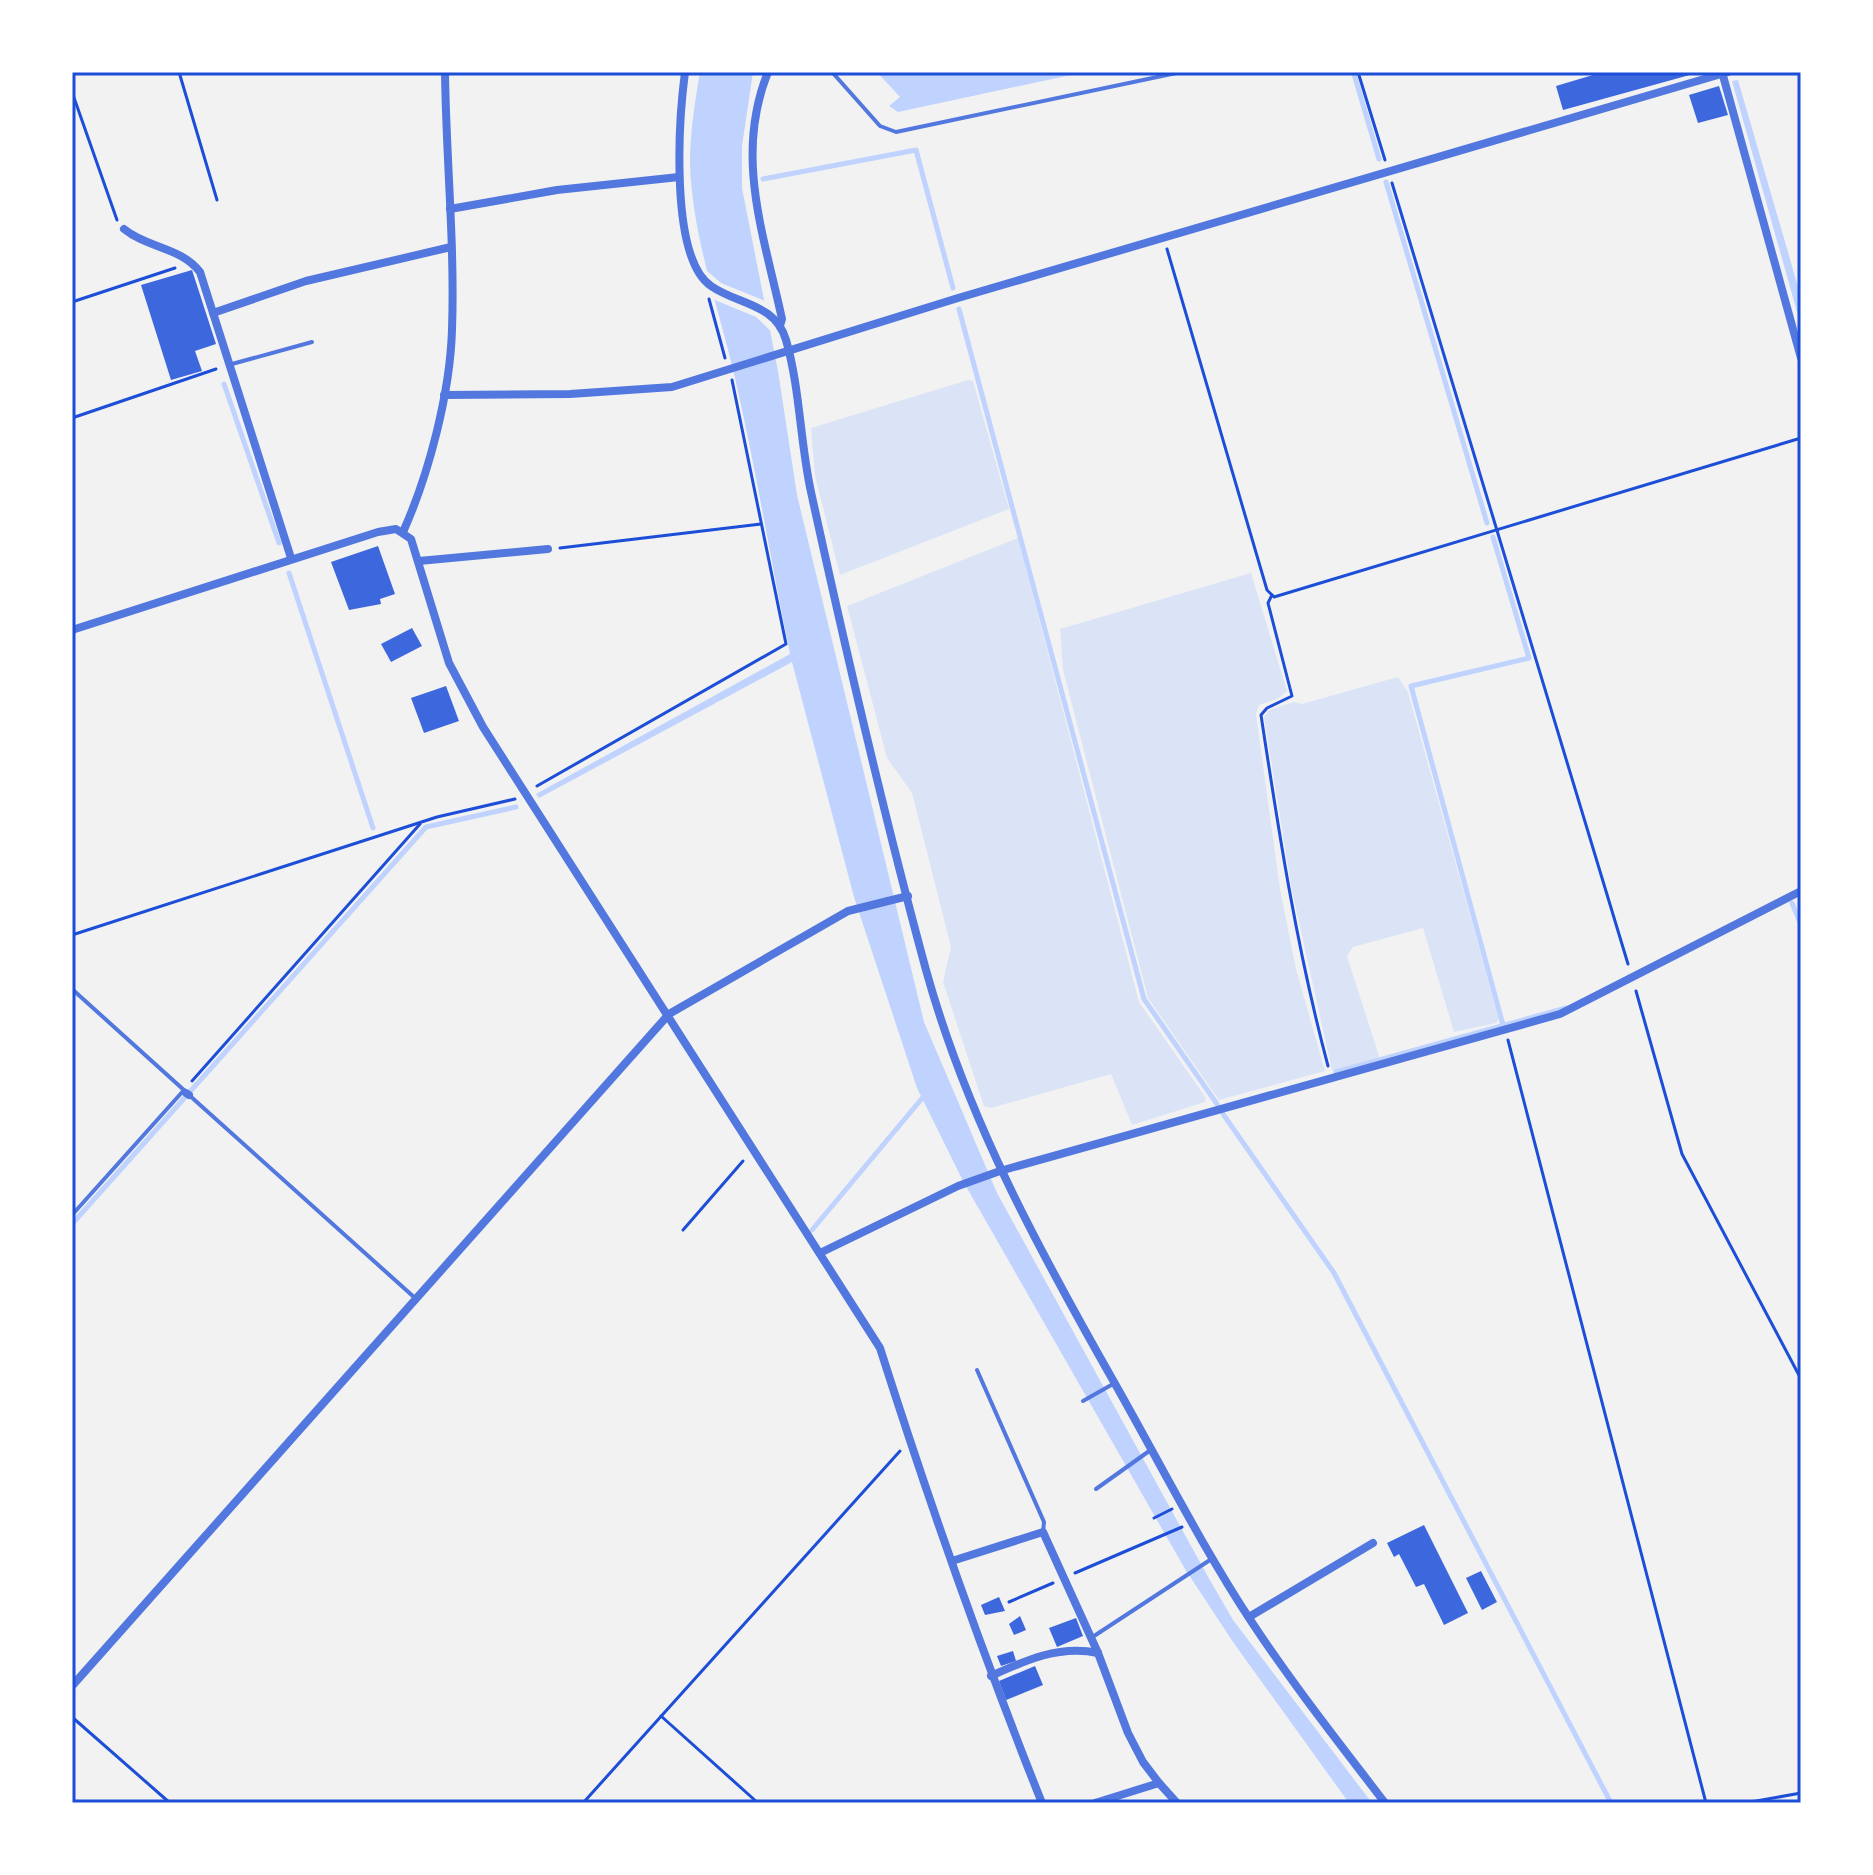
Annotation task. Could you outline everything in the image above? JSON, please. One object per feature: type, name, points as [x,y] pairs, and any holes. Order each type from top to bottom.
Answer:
[{"type":"street","points":[[403,532],[413,509],[444,395],[452,332],[445,72]]},
{"type":"street","points":[[685,72],[679,119],[679,177],[692,260],[707,283],[762,308],[780,326]]},
{"type":"street","points":[[768,72],[758,97],[750,167],[782,317],[780,326],[784,354],[804,461],[903,897],[950,1049],[996,1172],[1210,1560],[1385,1803]]},
{"type":"street","points":[[444,395],[672,387],[1724,73],[1801,358]]},
{"type":"street","points":[[450,209],[557,190],[679,177]]},
{"type":"street","points":[[124,229],[134,237],[193,263],[200,272],[291,558]]},
{"type":"street","points":[[213,313],[331,274],[451,247]]},
{"type":"street","points":[[72,630],[378,532],[403,532],[415,545],[449,663],[483,727],[755,1147],[880,1348],[909,1444],[991,1676],[1042,1803]]},
{"type":"street","points":[[419,561],[548,549]]},
{"type":"street","points":[[820,1253],[958,1186],[996,1172],[1332,1080],[1571,1010],[1801,891]]},
{"type":"street","points":[[72,1686],[669,1014],[857,909],[903,897]]},
{"type":"street","points":[[952,1561],[1043,1532],[1098,1653],[1128,1733],[1143,1762],[1177,1803]]},
{"type":"street","points":[[1249,1617],[1373,1543]]},
{"type":"street","points":[[991,1676],[1054,1652],[1081,1649],[1098,1653]]},
{"type":"street","points":[[1095,1803],[1159,1783]]},
{"type":"lane","points":[[832,72],[883,129],[896,132],[1181,72]]},
{"type":"lane","points":[[229,364],[312,342]]},
{"type":"lane","points":[[72,989],[415,1298]]},
{"type":"lane","points":[[72,1215],[186,1093]]},
{"type":"lane","points":[[977,1370],[1044,1522],[1043,1532]]},
{"type":"lane","points":[[1085,1399],[1111,1385]]},
{"type":"lane","points":[[1096,1489],[1148,1452]]},
{"type":"lane","points":[[1091,1638],[1210,1560]]},
{"type":"path","points":[[179,72],[217,200]]},
{"type":"path","points":[[1358,72],[1682,1154],[1801,1379]]},
{"type":"path","points":[[72,92],[114,215],[124,229]]},
{"type":"path","points":[[1164,238],[1267,590],[1272,595],[1280,597],[1801,438]]},
{"type":"path","points":[[72,302],[193,263]]},
{"type":"path","points":[[533,788],[786,644],[730,371],[707,283]]},
{"type":"path","points":[[72,418],[229,364]]},
{"type":"path","points":[[548,549],[761,524]]},
{"type":"path","points":[[1272,595],[1268,603],[1292,696],[1267,708],[1261,715],[1288,892],[1307,988],[1332,1080]]},
{"type":"path","points":[[72,935],[422,823],[526,796]]},
{"type":"path","points":[[186,1093],[422,823]]},
{"type":"path","points":[[1505,1030],[1706,1803]]},
{"type":"path","points":[[683,1230],[755,1147]]},
{"type":"path","points":[[583,1803],[909,1444]]},
{"type":"path","points":[[1155,1518],[1174,1508]]},
{"type":"path","points":[[1009,1602],[1185,1526]]},
{"type":"path","points":[[661,1716],[758,1803]]},
{"type":"path","points":[[72,1717],[170,1803]]},
{"type":"path","points":[[1745,1803],[1801,1793]]},
{"type":"shaded area","points":[[973,381],[1009,509],[840,575],[815,476],[811,428]]},
{"type":"shaded area","points":[[1018,538],[1139,1002],[1206,1098],[1205,1102],[1132,1125],[1111,1074],[991,1108],[984,1106],[943,982],[951,947],[912,793],[887,758],[847,606]]},
{"type":"shaded area","points":[[1251,573],[1287,691],[1277,699],[1259,705],[1256,714],[1280,889],[1296,969],[1325,1071],[1219,1100],[1148,998],[1063,670],[1060,629]]},
{"type":"shaded area","points":[[1398,677],[1408,692],[1499,1019],[1496,1023],[1454,1032],[1423,928],[1353,947],[1347,956],[1379,1056],[1375,1061],[1335,1071],[1332,1070],[1292,891],[1264,717],[1269,710],[1294,702],[1302,704]]},
{"type":"water","points":[[700,72],[753,72],[742,146],[742,188],[778,371],[797,495],[924,1022],[997,1193],[1207,1575],[1233,1620],[1372,1803],[1349,1803],[1233,1642],[1185,1569],[963,1181],[917,1088],[854,897],[792,662],[539,798],[536,794],[790,654],[743,412],[696,218],[690,151]]},
{"type":"water","points":[[877,72],[1085,72],[898,112],[889,106],[900,97]]},
{"type":"water","points":[[1738,80],[1801,297],[1801,326],[1732,81]]},
{"type":"pier","points":[[706,270],[721,283],[768,302],[775,335],[756,317],[710,298]]},
{"type":"building","points":[[1603,72],[1697,73],[1563,110],[1556,86]]},
{"type":"building","points":[[1719,86],[1728,115],[1698,123],[1689,95]]},
{"type":"building","points":[[192,270],[216,344],[195,351],[202,371],[171,380],[141,285]]},
{"type":"building","points":[[378,546],[395,594],[380,599],[381,604],[349,610],[331,562]]},
{"type":"building","points":[[412,628],[422,646],[391,662],[381,644]]},
{"type":"building","points":[[446,686],[459,721],[424,733],[411,698]]},
{"type":"building","points":[[1424,1525],[1468,1613],[1444,1625],[1424,1584],[1416,1587],[1399,1554],[1394,1557],[1387,1543]]},
{"type":"building","points":[[1481,1571],[1497,1602],[1482,1610],[1466,1578]]},
{"type":"building","points":[[999,1597],[1005,1611],[985,1615],[981,1605]]},
{"type":"building","points":[[1020,1616],[1026,1630],[1014,1635],[1009,1624]]},
{"type":"building","points":[[1076,1618],[1083,1636],[1057,1647],[1049,1628]]},
{"type":"building","points":[[1013,1651],[1016,1661],[1001,1666],[997,1656]]},
{"type":"building","points":[[1035,1666],[1043,1685],[1006,1700],[999,1681]]},
{"type":"waterway","points":[[1354,74],[1379,159]]},
{"type":"waterway","points":[[763,179],[916,150],[953,288]]},
{"type":"waterway","points":[[1386,182],[1487,523]]},
{"type":"waterway","points":[[959,309],[1144,999],[1217,1104]]},
{"type":"waterway","points":[[224,384],[279,543]]},
{"type":"waterway","points":[[1493,537],[1529,658],[1411,686],[1503,1025]]},
{"type":"waterway","points":[[289,573],[373,828]]},
{"type":"waterway","points":[[72,1224],[426,827],[516,807]]},
{"type":"waterway","points":[[1792,903],[1801,925]]},
{"type":"waterway","points":[[1336,1072],[1566,1008]]},
{"type":"waterway","points":[[812,1230],[924,1096]]},
{"type":"waterway","points":[[1223,1114],[1334,1273],[1611,1803]]}]
